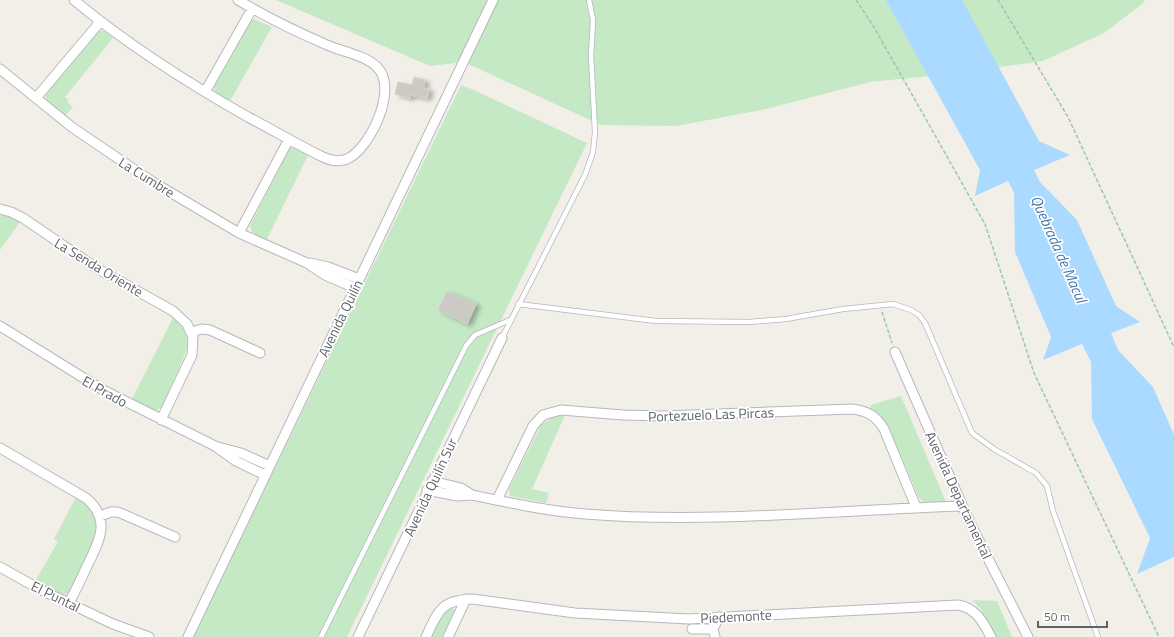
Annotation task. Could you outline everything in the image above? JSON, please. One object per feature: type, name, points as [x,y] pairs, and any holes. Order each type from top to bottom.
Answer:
[{"type":"street","points":[[74,0],[100,22],[155,62],[205,92],[329,160],[340,161],[352,156],[364,142],[379,115],[386,89],[384,77],[378,68],[370,62],[313,39],[252,9],[238,0]]},
{"type":"street","name":"Avenida Quilín","points":[[188,637],[493,0]]},
{"type":"street","points":[[205,92],[252,9]]},
{"type":"street","points":[[36,98],[100,22]]},
{"type":"street","name":"La Cumbre","points":[[0,69],[73,128],[119,160],[239,233],[307,263],[328,267],[356,284]]},
{"type":"street","points":[[239,233],[289,139]]},
{"type":"street","name":"La Senda Oriente","points":[[0,209],[16,214],[98,269],[173,310],[185,321],[191,332]]},
{"type":"street","name":"El Prado","points":[[0,326],[84,379],[161,420],[215,446],[236,461],[265,475]]},
{"type":"street","points":[[161,420],[192,355],[193,343],[191,332],[202,329],[210,330],[260,352]]},
{"type":"street","name":"Avenida Quilín Sur","points":[[358,637],[427,490],[502,338]]},
{"type":"street","name":"Avenida Departamental","points":[[895,352],[962,506],[1028,637]]},
{"type":"street","name":"Portezuelo Las Pircas","points":[[497,500],[533,426],[540,418],[552,411],[565,410],[623,415],[670,416],[852,409],[867,412],[878,420],[884,429],[916,507]]},
{"type":"street","name":"El Prado","points":[[215,446],[241,453],[270,466]]},
{"type":"street","points":[[0,448],[86,498],[94,506],[100,516],[100,539],[70,603]]},
{"type":"street","points":[[432,481],[461,488],[472,495]]},
{"type":"street","points":[[427,490],[456,496],[472,495],[568,512],[638,516],[726,516],[962,506]]},
{"type":"street","points":[[100,516],[111,512],[118,512],[175,537]]},
{"type":"street","name":"El Puntal","points":[[0,567],[113,624],[149,637]]},
{"type":"street","points":[[448,637],[466,599]]},
{"type":"street","name":"Piedemonte","points":[[426,637],[436,616],[443,606],[455,601],[466,599],[575,613],[689,619],[958,605],[968,608],[976,613],[991,637]]},
{"type":"street","points":[[689,619],[691,633],[714,633],[719,617]]},
{"type":"street","name":"El Puntal","points":[[113,624],[132,637]]},
{"type":"lane","points":[[502,338],[585,175],[593,152],[595,122],[591,56],[594,20],[589,0]]},
{"type":"lane","points":[[518,304],[656,321],[749,322],[786,319],[843,309],[893,304],[903,306],[919,315],[925,323],[972,433],[994,449],[1036,473],[1047,486],[1053,511],[1098,637]]},
{"type":"lane","points":[[321,637],[466,346],[475,335],[510,320]]},
{"type":"path","points":[[856,0],[874,27],[985,224],[1034,373],[1159,637]]},
{"type":"path","points":[[998,0],[1068,116],[1174,347]]},
{"type":"path","points":[[880,305],[895,352]]},
{"type":"green space","points":[[276,0],[1145,0],[1142,4],[1104,33],[1043,61],[949,74],[870,82],[766,109],[676,126],[601,125],[464,62],[430,66]]},
{"type":"green space","points":[[254,19],[272,27],[230,101],[216,93],[214,87],[250,22]]},
{"type":"green space","points":[[98,31],[104,31],[113,38],[65,97],[69,100],[67,102],[73,107],[65,116],[47,101],[45,93]]},
{"type":"green space","points":[[461,85],[587,143],[347,637],[193,637]]},
{"type":"green space","points":[[294,146],[309,153],[266,241],[252,232],[250,226],[289,149]]},
{"type":"green space","points":[[0,215],[7,216],[20,222],[0,250]]},
{"type":"green space","points":[[173,318],[180,324],[187,337],[186,350],[184,358],[162,407],[155,411],[132,399]]},
{"type":"green space","points":[[901,396],[946,502],[925,503],[919,498],[892,436],[885,424],[870,409],[871,405]]},
{"type":"green space","points":[[565,415],[532,489],[549,493],[546,503],[510,496],[509,489],[541,425],[553,417]]},
{"type":"green space","points":[[76,497],[88,506],[94,517],[96,528],[90,553],[84,565],[71,589],[67,594],[62,594],[35,581],[58,542],[54,539]]},
{"type":"green space","points":[[972,600],[997,601],[1012,637],[994,637],[981,609]]},
{"type":"green space","points":[[451,607],[456,611],[446,637],[429,637],[439,616]]},
{"type":"water","name":"Quebrada de Macul","points":[[886,0],[962,0],[1039,141],[1070,155],[1034,170],[1040,182],[1077,220],[1116,306],[1140,322],[1111,333],[1118,350],[1153,387],[1174,435],[1174,557],[1137,574],[1150,538],[1092,419],[1091,362],[1082,344],[1043,360],[1051,337],[1015,252],[1014,193],[1008,181],[975,196],[980,170]]},
{"type":"building","points":[[414,77],[425,80],[423,88],[429,89],[427,98],[410,95],[410,98],[395,94],[398,82],[412,85]]},
{"type":"building","points":[[447,291],[476,304],[467,324],[438,310]]}]
